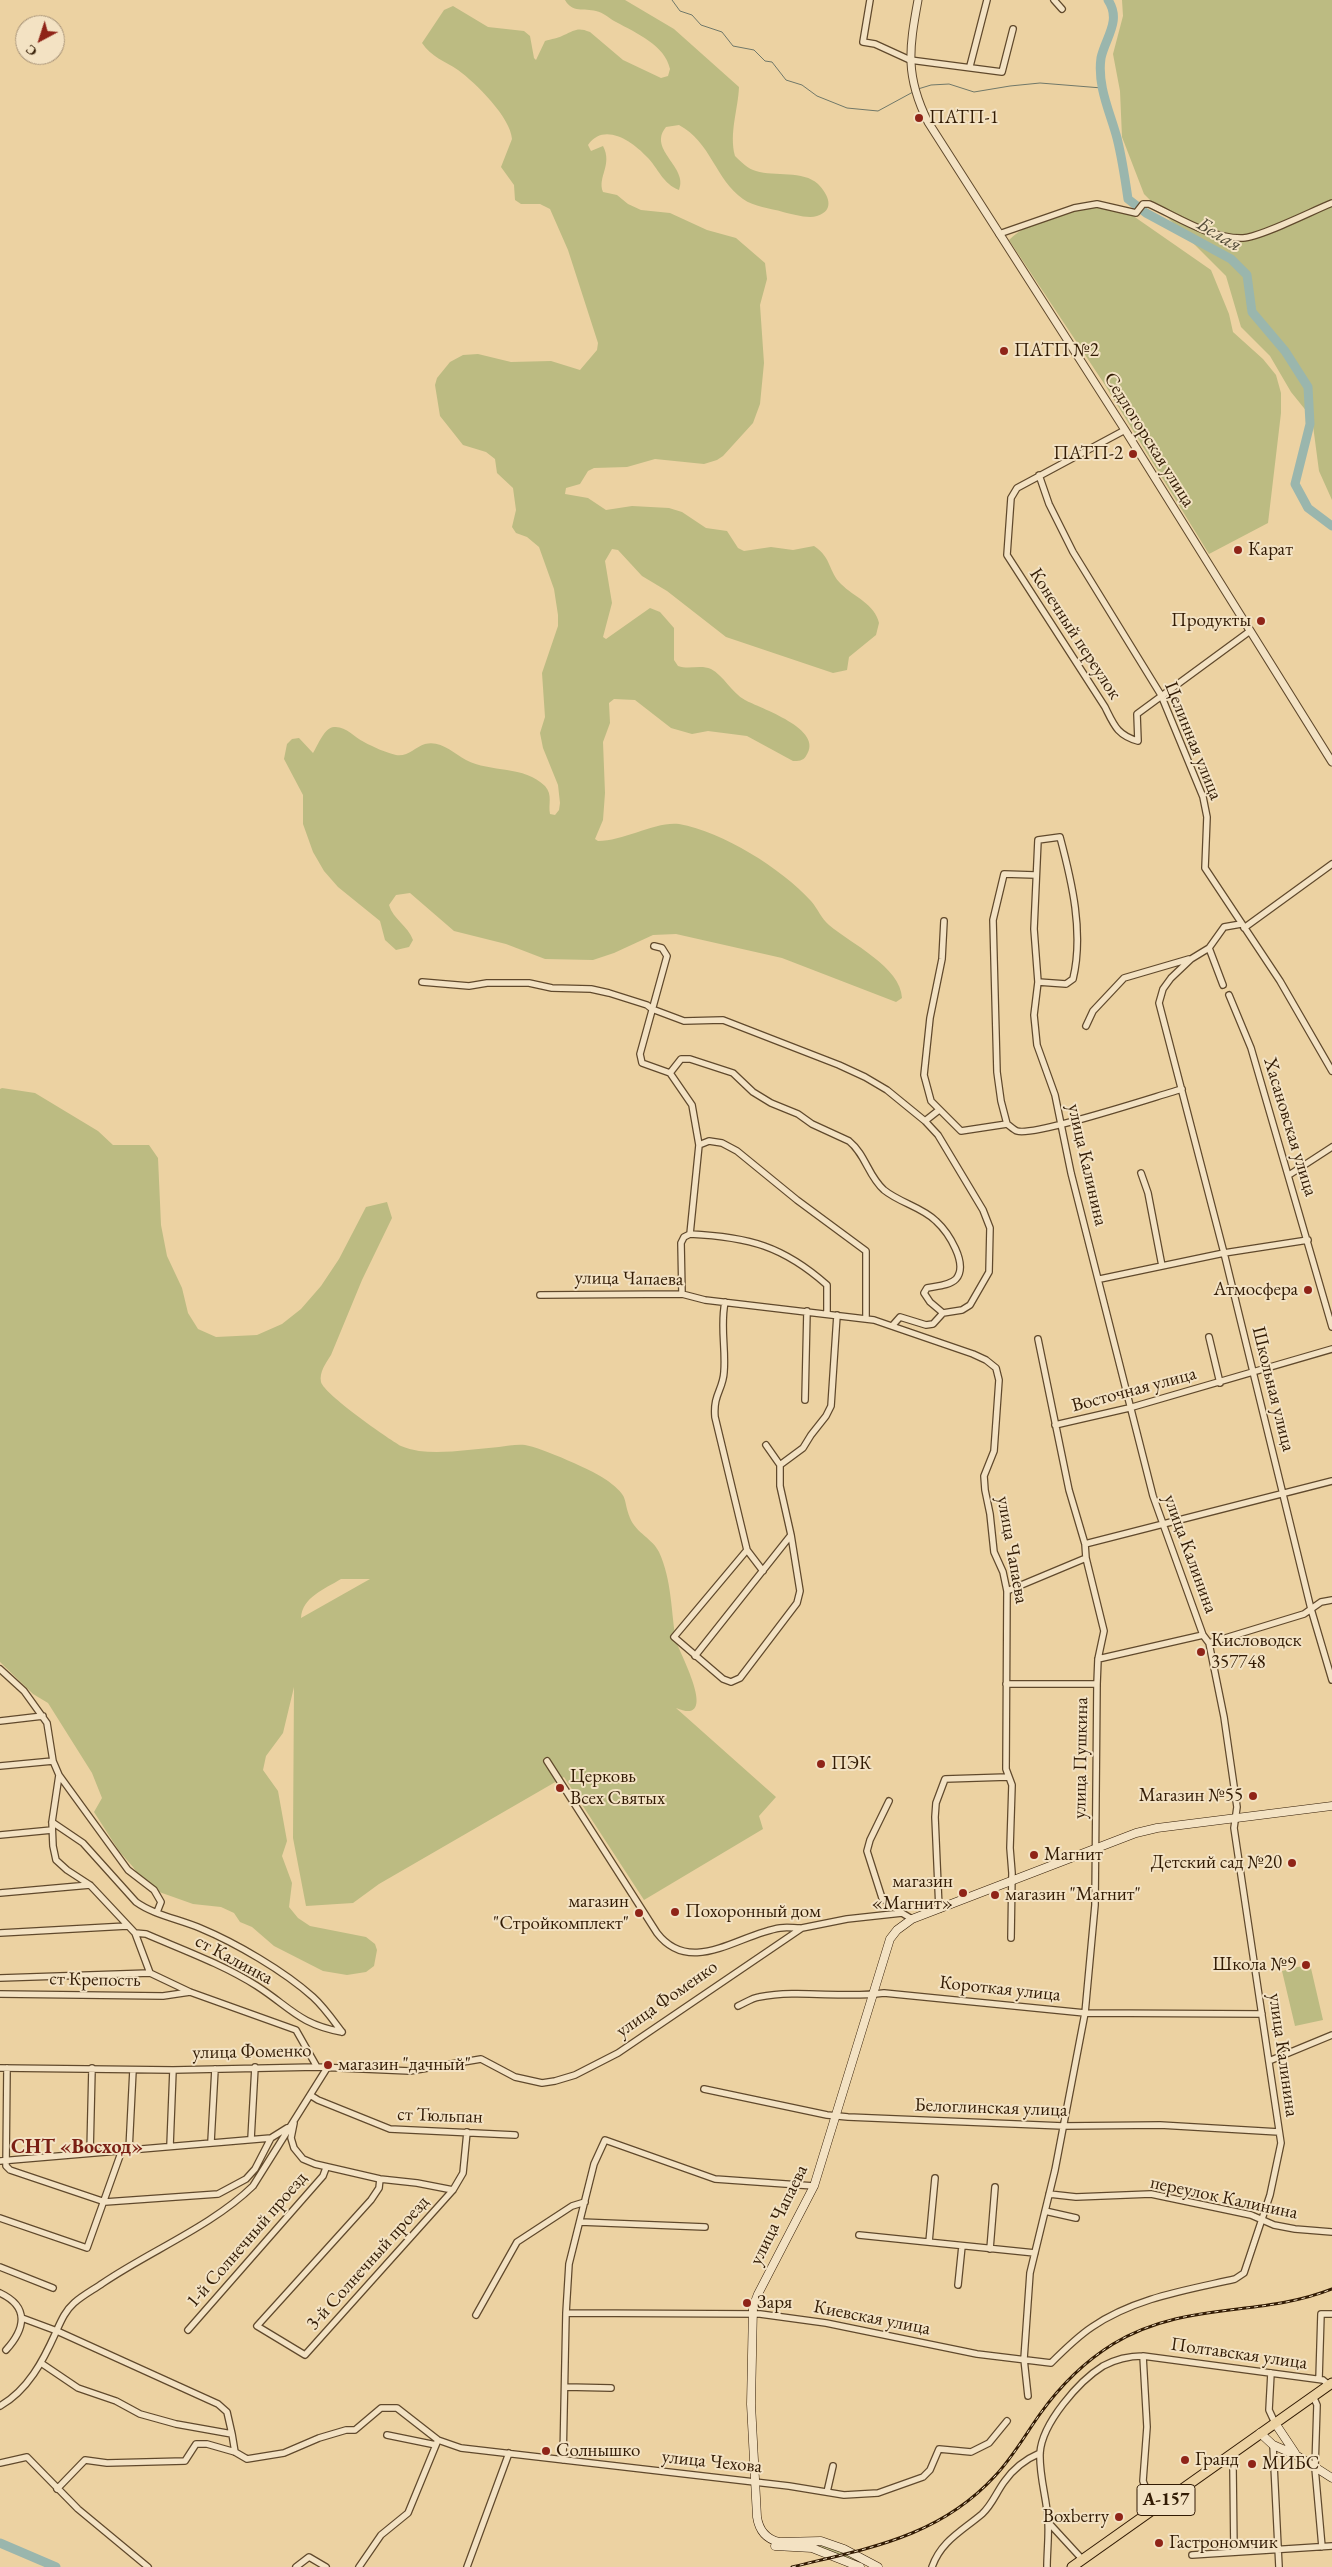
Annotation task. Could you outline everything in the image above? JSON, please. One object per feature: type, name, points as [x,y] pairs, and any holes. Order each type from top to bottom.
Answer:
[{"type":"main road","points":[[912,1919],[1095,1848],[1156,1828],[1332,1806]]},
{"type":"main road","name":"улица Чапаева","points":[[878,2567],[844,2549],[821,2541],[773,2541],[758,2525],[752,2404],[753,2314],[758,2294],[814,2186],[890,1939],[897,1930],[912,1919]]},
{"type":"main road","name":"А-157","points":[[1072,2567],[1330,2384]]},
{"type":"main road","points":[[1275,2423],[1296,2454]]},
{"type":"main road","points":[[1260,2433],[1273,2445],[1296,2454],[1332,2478]]},
{"type":"main road","name":"улица Чапаева","points":[[755,2482],[752,2520],[757,2533],[762,2538],[775,2546],[812,2548],[860,2567]]},
{"type":"street","points":[[870,0],[863,42],[875,44],[910,60],[970,66],[1002,72],[1013,29]]},
{"type":"street","points":[[910,60],[918,0]]},
{"type":"street","points":[[970,66],[987,0]]},
{"type":"street","points":[[1054,0],[1062,9]]},
{"type":"street","name":"Седлогорская улица","points":[[910,60],[922,110],[1332,762]]},
{"type":"street","points":[[1000,234],[1074,208],[1098,204],[1136,213],[1143,204],[1149,204],[1222,236],[1244,238],[1332,203]]},
{"type":"street","name":"Конечный переулок","points":[[1124,430],[1017,488],[1011,498],[1007,555],[1119,733],[1125,738],[1138,741],[1138,714],[1160,695],[1250,631]]},
{"type":"street","name":"Целинная улица","points":[[1039,476],[1049,504],[1073,552],[1160,695],[1203,797],[1206,817],[1205,868],[1242,926],[1280,980],[1332,1071]]},
{"type":"street","name":"улица Калинина","points":[[1038,982],[1066,984],[1073,979],[1077,950],[1071,880],[1060,837],[1038,840],[1034,929],[1038,982],[1034,1015],[1038,1045],[1055,1095],[1129,1408],[1162,1525],[1204,1635],[1209,1643],[1225,1727],[1237,1807],[1234,1828],[1281,2143],[1270,2195],[1244,2273],[1235,2279],[1165,2295],[1124,2309],[1092,2326],[1051,2363]]},
{"type":"street","points":[[1086,1026],[1093,1011],[1124,978],[1191,958],[1209,948],[1224,927],[1242,926],[1332,864]]},
{"type":"street","points":[[1035,875],[1004,874],[994,920],[997,1072],[1001,1101],[1007,1124],[1017,1131],[1061,1125],[1182,1088]]},
{"type":"street","points":[[944,921],[942,959],[930,1018],[924,1075],[931,1102],[961,1131],[1007,1124]]},
{"type":"street","points":[[654,946],[662,948],[667,956],[640,1059],[642,1063],[670,1073],[692,1105],[698,1145],[690,1234]]},
{"type":"street","points":[[1209,948],[1223,985]]},
{"type":"street","name":"Школьная улица","points":[[1191,958],[1163,989],[1160,1003],[1254,1373],[1311,1609],[1332,1680]]},
{"type":"street","points":[[422,982],[468,986],[487,983],[529,983],[552,988],[591,989],[647,1005],[652,1009],[684,1021],[723,1020],[839,1065],[887,1090],[926,1121],[938,1135],[983,1210],[990,1228],[989,1272],[970,1305],[962,1310],[943,1313],[933,1324],[926,1325],[900,1317],[892,1326]]},
{"type":"street","name":"Хасановская улица","points":[[1229,995],[1251,1048],[1332,1327]]},
{"type":"street","points":[[670,1073],[681,1059],[690,1059],[733,1073],[753,1092],[849,1141],[859,1149],[872,1178],[885,1190],[928,1214],[950,1239],[960,1262],[959,1272],[956,1278],[948,1283],[927,1288],[924,1293],[930,1302],[943,1313]]},
{"type":"street","points":[[926,1121],[939,1110]]},
{"type":"street","points":[[698,1145],[709,1141],[716,1142],[738,1151],[797,1200],[866,1250],[866,1319]]},
{"type":"street","points":[[1289,1175],[1332,1148]]},
{"type":"street","points":[[1141,1173],[1148,1193],[1162,1266]]},
{"type":"street","points":[[682,1294],[681,1243],[684,1237],[690,1234],[716,1235],[756,1242],[784,1253],[827,1285],[827,1314]]},
{"type":"street","points":[[1100,1279],[1224,1254],[1308,1240]]},
{"type":"street","name":"улица Чапаева","points":[[540,1295],[682,1294],[725,1302],[866,1319],[973,1354],[986,1360],[996,1368],[999,1380],[994,1451],[984,1476],[984,1490],[990,1514],[994,1552],[1003,1572],[1007,1591],[1006,1769],[1012,1784],[1010,1848],[1012,1881],[1011,1938]]},
{"type":"street","points":[[725,1302],[722,1325],[724,1374],[715,1396],[714,1408],[747,1550],[763,1571]]},
{"type":"street","points":[[805,1400],[807,1311]]},
{"type":"street","points":[[780,1465],[804,1448],[810,1435],[826,1416],[831,1406],[837,1315]]},
{"type":"street","name":"Восточная улица","points":[[1209,1337],[1220,1383]]},
{"type":"street","name":"улица Пушкина","points":[[1028,2396],[1024,2359],[1030,2273],[1064,2126],[1085,2013],[1094,1905],[1098,1658],[1104,1631],[1086,1558],[1085,1544],[1069,1490],[1038,1339]]},
{"type":"street","name":"Восточная улица","points":[[1055,1425],[1129,1408],[1332,1349]]},
{"type":"street","points":[[747,1550],[674,1637],[722,1679],[731,1682],[740,1678],[797,1603],[800,1591],[792,1535],[780,1486],[780,1465],[766,1445]]},
{"type":"street","points":[[1085,1544],[1332,1481]]},
{"type":"street","points":[[694,1656],[792,1535]]},
{"type":"street","points":[[1007,1591],[1086,1558]]},
{"type":"street","points":[[1209,1643],[1295,1617],[1321,1602],[1332,1600]]},
{"type":"street","points":[[1098,1658],[1204,1635]]},
{"type":"street","points":[[1,1671],[24,1691],[43,1716],[47,1723],[53,1761],[59,1775],[128,1870],[154,1890],[161,1902],[158,1912],[145,1908],[136,1902],[83,1843],[52,1822]]},
{"type":"street","points":[[1006,1684],[1097,1684]]},
{"type":"street","points":[[0,1721],[43,1716]]},
{"type":"street","points":[[0,1766],[53,1761]]},
{"type":"street","points":[[547,1761],[657,1933],[672,1949],[681,1952],[708,1950],[780,1928],[802,1928]]},
{"type":"street","points":[[59,1775],[52,1822],[56,1860],[67,1870],[90,1885],[135,1933],[150,1974]]},
{"type":"street","points":[[939,1909],[935,1817],[936,1803],[945,1779],[1008,1777]]},
{"type":"street","points":[[889,1801],[870,1840],[867,1851],[882,1898],[912,1919]]},
{"type":"street","points":[[0,1836],[52,1830]]},
{"type":"street","points":[[0,1892],[90,1885]]},
{"type":"street","name":"ст Калинка","points":[[135,1933],[146,1934],[215,1963],[257,1986],[299,2018],[322,2028],[342,2032],[315,1998],[296,1982],[231,1943],[200,1928],[158,1912]]},
{"type":"street","name":"улица Фоменко","points":[[0,2068],[173,2070],[317,2067],[410,2071],[481,2059],[522,2080],[542,2083],[555,2081],[575,2075],[618,2054],[802,1928],[847,1919],[902,1913]]},
{"type":"street","points":[[0,1933],[127,1926]]},
{"type":"street","points":[[0,1978],[150,1974],[190,1992],[296,2030],[317,2067]]},
{"type":"street","name":"ст Крепость","points":[[0,1994],[163,1996],[190,1992]]},
{"type":"street","name":"Короткая улица","points":[[738,2006],[758,1997],[785,1994],[872,1994],[884,1992],[1085,2013],[1262,2014]]},
{"type":"street","points":[[1269,2061],[1332,2035]]},
{"type":"street","points":[[7,2068],[2,2161],[10,2170],[105,2202],[218,2194],[246,2180],[255,2170],[271,2138]]},
{"type":"street","points":[[90,2153],[92,2068]]},
{"type":"street","points":[[251,2139],[255,2068]]},
{"type":"street","points":[[0,2406],[15,2398],[41,2363],[62,2318],[73,2304],[84,2295],[244,2196],[253,2186],[327,2068]]},
{"type":"street","points":[[211,2142],[215,2069]]},
{"type":"street","points":[[0,2218],[87,2248],[125,2150],[133,2070]]},
{"type":"street","points":[[170,2146],[173,2070]]},
{"type":"street","name":"Белоглинская улица","points":[[704,2089],[836,2116],[1064,2126],[1160,2125],[1279,2132]]},
{"type":"street","name":"ст Тюльпан","points":[[310,2094],[318,2100],[384,2128],[515,2135]]},
{"type":"street","points":[[2,2161],[271,2138],[283,2132],[294,2121]]},
{"type":"street","points":[[294,2121],[291,2138],[294,2148],[303,2159],[326,2168],[380,2179],[454,2190]]},
{"type":"street","name":"3-й Солнечный проезд","points":[[380,2179],[379,2188],[372,2200],[257,2326],[305,2355],[454,2190],[463,2173],[468,2132]]},
{"type":"street","points":[[563,2460],[566,2312],[570,2264],[594,2164],[605,2140],[708,2178],[814,2186]]},
{"type":"street","name":"1-й Солнечный проезд","points":[[188,2330],[323,2176],[326,2168]]},
{"type":"street","points":[[929,2242],[935,2178]]},
{"type":"street","points":[[990,2248],[995,2186]]},
{"type":"street","name":"переулок Калинина","points":[[1049,2194],[1076,2197],[1151,2194],[1262,2219],[1274,2225],[1294,2229],[1332,2232]]},
{"type":"street","points":[[476,2315],[517,2242],[572,2206],[585,2202]]},
{"type":"street","points":[[1045,2212],[1076,2218]]},
{"type":"street","points":[[580,2222],[704,2227]]},
{"type":"street","points":[[859,2235],[1035,2253]]},
{"type":"street","points":[[958,2284],[962,2246]]},
{"type":"street","points":[[0,2267],[53,2288]]},
{"type":"street","points":[[0,2293],[10,2297],[21,2313],[22,2318],[22,2325],[16,2339],[6,2350]]},
{"type":"street","name":"Киевская улица","points":[[566,2312],[753,2314],[826,2323],[977,2354],[1051,2363]]},
{"type":"street","points":[[1319,2379],[1321,2314],[1332,2314]]},
{"type":"street","points":[[22,2318],[57,2331],[218,2404],[227,2412],[232,2434],[235,2452],[207,2444],[196,2444],[185,2462],[107,2464],[85,2460],[58,2489]]},
{"type":"street","points":[[1144,2356],[1147,2427],[1143,2481],[1154,2509]]},
{"type":"street","name":"Полтавская улица","points":[[1040,2453],[1049,2425],[1080,2386],[1104,2366],[1118,2359],[1144,2356],[1319,2379],[1330,2384]]},
{"type":"street","points":[[41,2363],[78,2388],[116,2401],[140,2414],[176,2424],[232,2434]]},
{"type":"street","points":[[1271,2373],[1269,2410],[1275,2423]]},
{"type":"street","points":[[564,2387],[611,2388]]},
{"type":"street","points":[[1313,2396],[1317,2405],[1315,2468],[1322,2547]]},
{"type":"street","name":"улица Чехова","points":[[235,2452],[247,2459],[284,2453],[319,2438],[355,2430],[382,2408],[397,2408],[437,2443]]},
{"type":"street","name":"улица Чехова","points":[[387,2435],[461,2448],[755,2482],[844,2495],[878,2493],[923,2478],[930,2470],[939,2448],[970,2452],[989,2443],[1007,2421]]},
{"type":"street","points":[[359,2567],[381,2536],[394,2527],[408,2513],[437,2443]]},
{"type":"street","points":[[1273,2445],[1278,2567]]},
{"type":"street","points":[[467,2567],[509,2453]]},
{"type":"street","points":[[932,2567],[936,2556],[945,2543],[957,2531],[982,2514],[1017,2467],[1040,2453],[1048,2522],[1047,2567]]},
{"type":"street","points":[[0,2463],[26,2458],[58,2489],[148,2567]]},
{"type":"street","points":[[828,2492],[833,2466]]},
{"type":"street","points":[[1233,2468],[1234,2552]]},
{"type":"street","points":[[1048,2522],[1082,2559]]},
{"type":"street","points":[[1192,2555],[1332,2546]]},
{"type":"street","points":[[296,2567],[309,2557],[326,2567]]},
{"type":"shaded area","points":[[565,0],[625,0],[674,29],[739,87],[733,130],[735,156],[747,167],[756,171],[797,175],[812,180],[825,192],[828,206],[827,210],[823,213],[809,217],[747,202],[726,181],[699,141],[679,125],[666,127],[661,143],[679,174],[681,182],[679,190],[669,184],[641,151],[618,136],[602,135],[595,138],[588,145],[591,151],[603,146],[606,153],[606,165],[602,181],[603,192],[617,195],[628,204],[641,210],[670,213],[707,230],[736,238],[765,263],[767,279],[760,305],[764,363],[760,404],[753,423],[723,456],[717,460],[704,464],[655,459],[627,467],[594,468],[588,471],[580,484],[566,488],[565,494],[588,498],[606,510],[632,506],[669,508],[682,512],[706,528],[727,531],[738,548],[744,551],[771,547],[793,550],[814,546],[824,555],[841,584],[869,606],[877,616],[879,623],[876,635],[849,657],[847,670],[833,673],[726,637],[667,591],[642,576],[618,550],[612,549],[605,561],[612,603],[603,637],[606,639],[650,608],[660,612],[674,628],[674,660],[678,666],[711,669],[720,675],[740,697],[776,714],[799,729],[807,737],[810,746],[803,759],[793,761],[747,736],[708,731],[692,734],[671,728],[635,700],[614,699],[609,703],[610,723],[603,742],[605,793],[603,820],[595,839],[598,841],[608,840],[660,825],[679,824],[696,828],[732,843],[768,864],[784,876],[811,901],[829,925],[884,966],[893,976],[899,987],[902,998],[896,1002],[782,958],[676,934],[653,935],[614,953],[593,960],[545,959],[506,944],[454,931],[410,893],[396,895],[389,905],[413,940],[409,947],[396,950],[385,940],[380,921],[338,887],[324,871],[313,852],[303,824],[303,795],[284,759],[287,744],[292,739],[299,738],[313,753],[327,730],[334,727],[342,728],[368,744],[396,755],[408,753],[421,745],[431,743],[442,745],[476,764],[527,775],[537,779],[547,789],[550,796],[550,814],[555,815],[559,810],[558,785],[543,748],[540,733],[545,717],[542,673],[558,626],[554,589],[539,547],[527,537],[516,533],[512,527],[516,510],[513,488],[497,473],[495,459],[486,452],[463,445],[440,416],[435,385],[437,378],[450,362],[463,355],[478,354],[511,362],[551,361],[580,370],[597,350],[598,343],[568,250],[550,209],[540,204],[521,204],[515,200],[514,185],[501,167],[512,139],[506,121],[474,83],[434,55],[422,43],[444,10],[453,6],[488,27],[524,31],[530,36],[536,60],[545,41],[579,29],[590,32],[623,60],[661,78],[668,76],[670,69],[667,61],[656,46],[641,35],[601,13],[571,7]]},
{"type":"shaded area","points":[[1122,0],[1332,0],[1332,500],[1319,471],[1312,418],[1291,392],[1270,356],[1241,327],[1226,276],[1144,194],[1122,137],[1120,91],[1113,54],[1123,16]]},
{"type":"shaded area","points":[[1097,207],[1129,213],[1211,270],[1229,314],[1233,332],[1263,359],[1276,375],[1281,393],[1281,413],[1268,523],[1209,554],[1105,385],[1009,240],[1028,227],[1050,217]]},
{"type":"shaded area","points":[[0,1089],[35,1093],[98,1131],[113,1145],[149,1145],[158,1158],[161,1225],[167,1256],[182,1288],[188,1313],[198,1329],[216,1337],[257,1335],[282,1324],[301,1309],[321,1286],[339,1259],[366,1207],[387,1202],[392,1218],[362,1280],[331,1355],[323,1368],[321,1382],[333,1396],[357,1416],[403,1447],[419,1451],[439,1452],[525,1445],[543,1450],[581,1466],[602,1477],[620,1491],[630,1518],[636,1528],[653,1543],[659,1552],[666,1574],[676,1641],[697,1698],[695,1707],[689,1711],[676,1708],[776,1797],[759,1816],[763,1829],[644,1900],[564,1777],[379,1884],[353,1903],[306,1906],[293,1838],[294,1687],[283,1733],[266,1756],[263,1770],[278,1791],[287,1841],[282,1856],[292,1883],[289,1907],[298,1918],[310,1926],[366,1937],[375,1944],[377,1950],[374,1966],[366,1972],[347,1975],[323,1971],[274,1946],[252,1927],[240,1922],[234,1913],[221,1907],[193,1904],[148,1888],[119,1851],[94,1812],[102,1798],[92,1773],[48,1703],[33,1694],[0,1662]],"holes":[[[341,1579],[370,1579],[301,1618],[305,1604],[315,1594]]]},
{"type":"shaded area","points":[[1310,1964],[1323,2020],[1295,2026],[1282,1971]]},
{"type":"shaded area","points":[[803,2544],[830,2548],[847,2554],[872,2567]]},
{"type":"waterway","points":[[672,0],[680,11],[692,15],[701,25],[722,32],[733,46],[754,50],[765,61],[772,62],[786,80],[802,85],[817,96],[847,108],[878,111],[913,92]]},
{"type":"waterway","name":"Белая","points":[[1108,0],[1112,8],[1113,22],[1101,58],[1102,89],[1119,146],[1128,199],[1146,213],[1231,259],[1247,275],[1252,312],[1285,351],[1308,387],[1310,424],[1295,484],[1308,508],[1332,526]]},
{"type":"waterway","points":[[918,89],[931,85],[949,84],[974,92],[1040,83],[1102,88]]},
{"type":"waterway","points":[[0,2543],[56,2567]]},
{"type":"railway","points":[[792,2567],[875,2546],[926,2527],[950,2513],[973,2497],[995,2476],[1064,2384],[1082,2367],[1113,2344],[1140,2330],[1195,2315],[1277,2304],[1305,2298],[1332,2289]]},
{"type":"place","name":"ПАТП-1","points":[[919,118]]},
{"type":"place","name":"ПАТП №2","points":[[1004,351]]},
{"type":"place","name":"ПАТП-2","points":[[1133,454]]},
{"type":"place","name":"Карат","points":[[1238,550]]},
{"type":"place","name":"Продукты","points":[[1261,621]]},
{"type":"place","name":"Атмосфера","points":[[1308,1290]]},
{"type":"place","name":"Кисловодск 357748","points":[[1201,1652]]},
{"type":"place","name":"ПЭК","points":[[821,1764]]},
{"type":"place","name":"Церковь Всех Святых","points":[[560,1788]]},
{"type":"place","name":"Магазин №55","points":[[1253,1796]]},
{"type":"place","name":"Магнит","points":[[1034,1855]]},
{"type":"place","name":"Детский сад №20","points":[[1292,1863]]},
{"type":"place","name":"магазин «Магнит»","points":[[963,1893]]},
{"type":"place","name":"магазин \"Магнит\"","points":[[995,1895]]},
{"type":"place","name":"Похоронный дом","points":[[675,1912]]},
{"type":"place","name":"магазин \"Стройкомплект\"","points":[[639,1913]]},
{"type":"place","name":"Школа №9","points":[[1306,1965]]},
{"type":"place","name":"магазин \"дачный\"","points":[[328,2065]]},
{"type":"place","name":"Заря","points":[[747,2303]]},
{"type":"place","name":"Солнышко","points":[[546,2451]]},
{"type":"place","name":"Гранд","points":[[1185,2460]]},
{"type":"place","name":"МИБС","points":[[1252,2464]]},
{"type":"place","name":"Boxberry","points":[[1119,2517]]},
{"type":"place","name":"Гастрономчик","points":[[1159,2543]]},
{"type":"district","name":"СНТ «Восход»","points":[[77,2148]]}]
